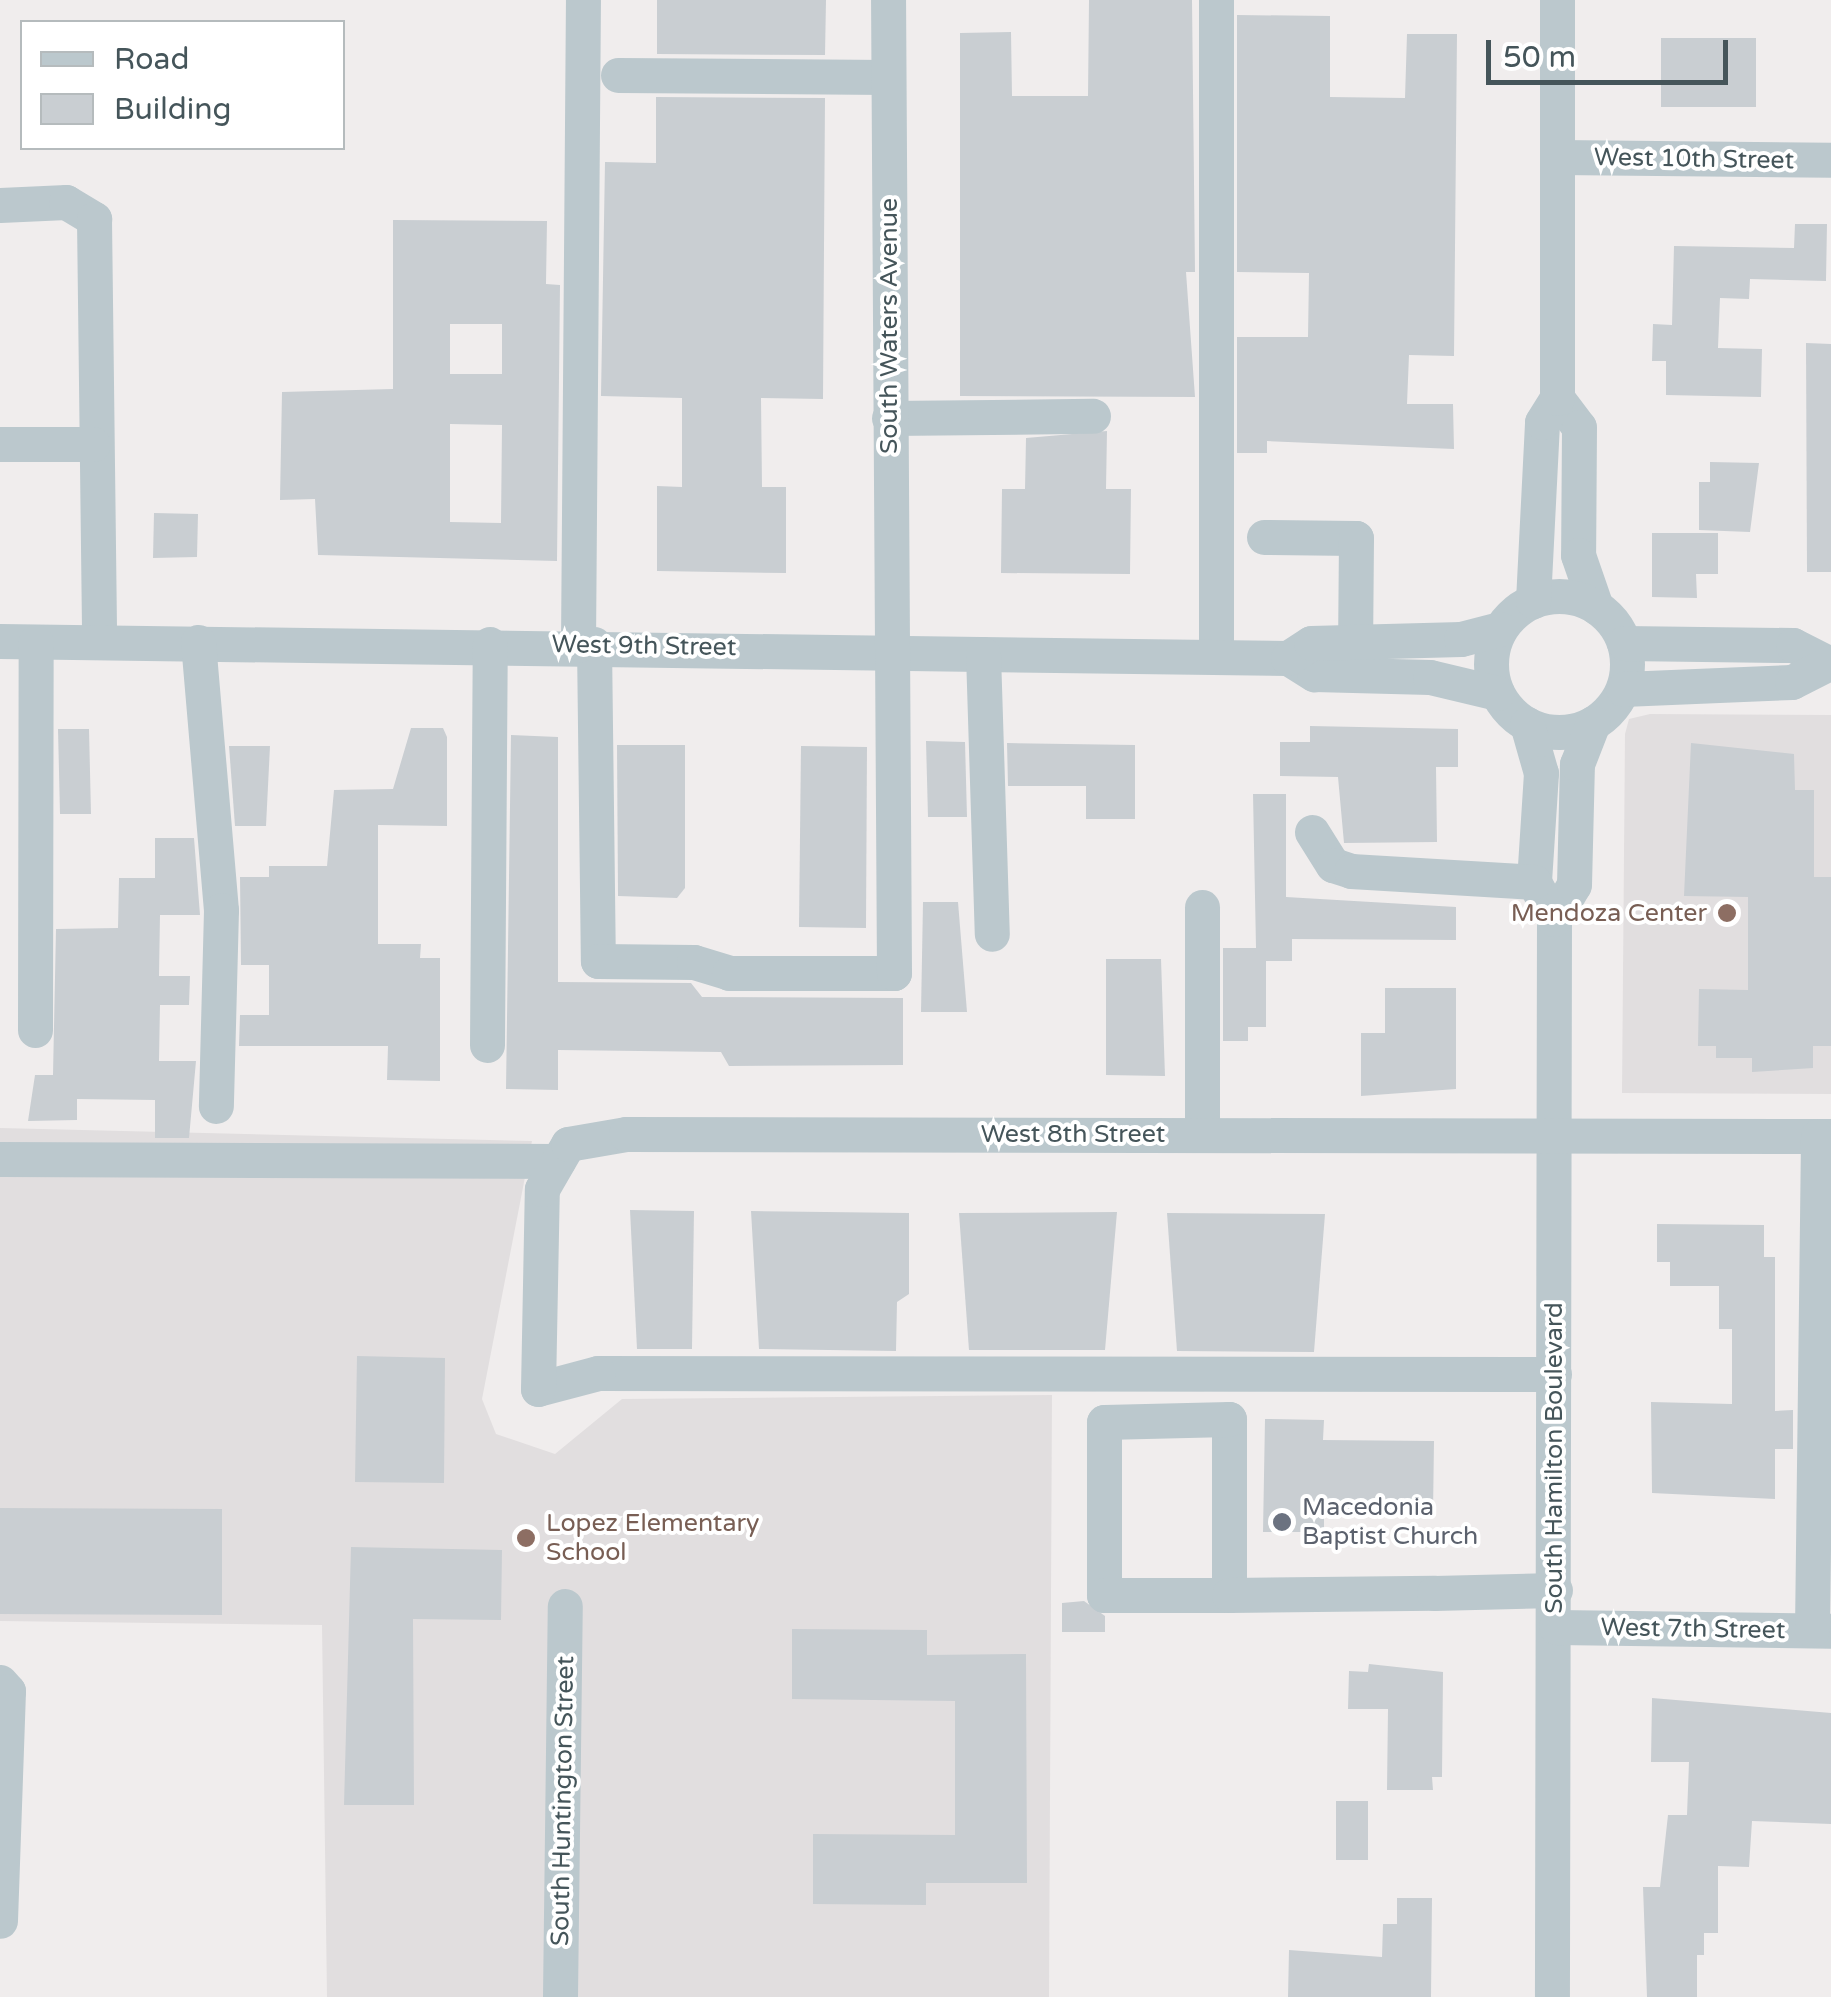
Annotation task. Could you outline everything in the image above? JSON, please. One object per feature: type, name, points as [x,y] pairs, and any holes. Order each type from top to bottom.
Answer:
[{"type":"street","points":[[583,0],[586,644]]},
{"type":"street","name":"South Waters Avenue","points":[[586,644],[598,961],[694,962],[729,974],[894,973],[889,651],[888,0]]},
{"type":"street","points":[[1216,0],[1216,656]]},
{"type":"street","points":[[1532,601],[1542,422],[1557,398],[1557,0]]},
{"type":"street","points":[[618,75],[888,76]]},
{"type":"street","name":"West 10th Street","points":[[1558,157],[1831,160]]},
{"type":"street","points":[[0,205],[66,202],[94,219],[93,444],[99,642]]},
{"type":"street","points":[[1527,724],[1572,732],[1593,723],[1623,689],[1624,644],[1596,607],[1578,555],[1579,427],[1557,398]]},
{"type":"street","points":[[889,418],[1092,416]]},
{"type":"street","points":[[0,444],[93,444]]},
{"type":"street","points":[[1264,537],[1356,538],[1355,644]]},
{"type":"street","points":[[1312,832],[1343,870],[1534,882],[1541,773],[1527,724],[1496,693],[1491,661],[1500,630],[1532,601],[1565,597],[1596,607]]},
{"type":"street","name":"West 9th Street","points":[[1288,658],[1312,643],[1355,644],[1500,630]]},
{"type":"street","name":"West 9th Street","points":[[0,641],[586,644],[1288,658],[1314,674],[1430,677],[1496,693]]},
{"type":"street","points":[[34,1030],[36,642]]},
{"type":"street","points":[[198,642],[222,910],[216,1106]]},
{"type":"street","points":[[487,1045],[490,644]]},
{"type":"street","points":[[1624,644],[1792,644],[1828,662]]},
{"type":"street","points":[[982,654],[992,934]]},
{"type":"street","points":[[1623,689],[1792,682],[1828,662]]},
{"type":"street","name":"South Hamilton Boulevard","points":[[1554,919],[1574,884],[1577,764],[1593,723]]},
{"type":"street","name":"South Hamilton Boulevard","points":[[1534,882],[1554,919],[1556,1628],[1552,1997]]},
{"type":"street","points":[[1202,907],[1202,1134]]},
{"type":"street","name":"West 8th Street","points":[[558,1161],[568,1144],[626,1134],[1824,1136]]},
{"type":"street","points":[[1821,1630],[1824,1136]]},
{"type":"street","points":[[0,1160],[558,1161],[542,1189],[538,1388],[598,1373],[1554,1374]]},
{"type":"street","points":[[1229,1595],[1228,1418],[1104,1422],[1104,1596],[1229,1595],[1555,1590]]},
{"type":"street","name":"South Huntington Street","points":[[560,1997],[565,1606]]},
{"type":"street","name":"West 7th Street","points":[[1556,1628],[1821,1630]]},
{"type":"street","points":[[0,1682],[8,1691],[0,1921]]},
{"type":"shaded area","name":"Mendoza Center","points":[[1650,714],[1831,715],[1831,1094],[1622,1093],[1625,734],[1629,719]]},
{"type":"shaded area","name":"Lopez Elementary School","points":[[0,1128],[532,1141],[482,1399],[496,1434],[555,1454],[622,1399],[1052,1395],[1049,1997],[327,1997],[322,1625],[0,1621]]},
{"type":"building","points":[[657,0],[826,0],[825,55],[657,54]]},
{"type":"building","points":[[1089,0],[1192,0],[1195,272],[1186,272],[1195,397],[960,396],[960,33],[1011,32],[1012,96],[1088,96]]},
{"type":"building","points":[[1237,15],[1330,16],[1330,97],[1405,98],[1407,34],[1457,34],[1454,356],[1409,355],[1407,404],[1453,404],[1454,449],[1267,441],[1267,453],[1237,453],[1237,337],[1308,337],[1309,273],[1237,272]]},
{"type":"building","points":[[1661,38],[1756,38],[1756,107],[1661,107]]},
{"type":"building","points":[[656,97],[825,98],[823,399],[761,398],[762,487],[786,487],[786,573],[657,571],[657,486],[682,487],[682,398],[601,396],[605,162],[656,163]]},
{"type":"building","points":[[393,220],[547,221],[546,284],[560,285],[557,561],[318,555],[315,499],[280,500],[282,392],[393,389]],"holes":[[[450,324],[502,324],[502,374],[450,374]],[[450,424],[502,425],[501,523],[450,522]]]},
{"type":"building","points":[[1795,224],[1827,224],[1826,281],[1750,279],[1749,299],[1720,298],[1718,348],[1762,349],[1761,397],[1666,395],[1666,361],[1652,361],[1653,324],[1672,325],[1674,246],[1794,248]]},
{"type":"building","points":[[1806,343],[1831,344],[1831,572],[1807,572]]},
{"type":"building","points":[[1107,431],[1106,489],[1131,489],[1130,574],[1001,573],[1002,489],[1025,489],[1026,438]]},
{"type":"building","points":[[1710,462],[1759,463],[1750,532],[1699,530],[1699,482],[1710,482]]},
{"type":"building","points":[[154,513],[198,514],[197,557],[153,558]]},
{"type":"building","points":[[1652,533],[1718,533],[1718,574],[1696,574],[1697,598],[1652,597]]},
{"type":"building","points":[[1310,726],[1458,729],[1458,767],[1436,767],[1437,842],[1344,843],[1338,777],[1280,776],[1280,742],[1310,742]]},
{"type":"building","points":[[411,728],[443,728],[447,737],[447,826],[378,825],[378,944],[421,944],[420,958],[440,958],[440,1081],[387,1080],[388,1046],[239,1046],[240,1015],[269,1015],[269,965],[241,965],[240,877],[269,877],[269,866],[327,866],[334,790],[393,789]]},
{"type":"building","points":[[58,729],[89,729],[91,814],[60,814]]},
{"type":"building","points":[[511,735],[558,737],[558,982],[691,983],[702,997],[903,998],[903,1065],[729,1066],[721,1052],[558,1050],[558,1090],[506,1089]]},
{"type":"building","points":[[926,741],[965,742],[967,817],[928,817]]},
{"type":"building","points":[[1007,743],[1135,745],[1135,819],[1086,819],[1086,786],[1008,786]]},
{"type":"building","points":[[1691,743],[1794,754],[1795,790],[1814,790],[1814,877],[1831,877],[1831,1046],[1813,1046],[1813,1068],[1752,1072],[1752,1058],[1716,1058],[1716,1046],[1698,1046],[1699,989],[1748,990],[1748,897],[1684,896]]},
{"type":"building","points":[[617,745],[685,745],[685,888],[677,898],[618,896]]},
{"type":"building","points":[[229,746],[270,746],[266,826],[235,826]]},
{"type":"building","points":[[801,746],[867,747],[866,928],[799,927]]},
{"type":"building","points":[[1253,794],[1286,794],[1286,897],[1456,907],[1456,940],[1292,939],[1292,961],[1266,961],[1266,1027],[1248,1027],[1248,1041],[1223,1041],[1223,948],[1256,948]]},
{"type":"building","points":[[155,838],[194,838],[200,915],[160,915],[159,976],[190,976],[189,1005],[160,1005],[159,1061],[196,1061],[189,1138],[155,1138],[155,1100],[77,1099],[77,1120],[28,1121],[35,1075],[53,1075],[56,929],[118,928],[119,878],[155,878]]},
{"type":"building","points":[[923,902],[958,902],[967,1012],[921,1012]]},
{"type":"building","points":[[1106,959],[1161,959],[1165,1076],[1106,1075]]},
{"type":"building","points":[[1385,988],[1456,988],[1456,1089],[1361,1096],[1361,1033],[1385,1033]]},
{"type":"building","points":[[630,1210],[694,1211],[692,1349],[637,1349]]},
{"type":"building","points":[[751,1211],[909,1213],[909,1294],[897,1302],[896,1351],[759,1349]]},
{"type":"building","points":[[1117,1212],[1105,1350],[969,1350],[959,1213]]},
{"type":"building","points":[[1167,1213],[1325,1214],[1314,1352],[1177,1351]]},
{"type":"building","points":[[1657,1224],[1764,1225],[1764,1257],[1775,1257],[1775,1411],[1793,1410],[1793,1449],[1775,1449],[1775,1499],[1652,1493],[1651,1402],[1732,1404],[1732,1329],[1719,1329],[1719,1286],[1670,1286],[1670,1262],[1657,1262]]},
{"type":"building","points":[[357,1356],[445,1358],[444,1483],[355,1482]]},
{"type":"building","points":[[1265,1419],[1324,1420],[1323,1440],[1434,1441],[1433,1513],[1324,1512],[1324,1532],[1263,1532]]},
{"type":"building","points":[[0,1508],[222,1509],[222,1615],[0,1614]]},
{"type":"building","points":[[351,1547],[502,1550],[501,1620],[413,1619],[414,1805],[344,1805]]},
{"type":"building","points":[[1084,1601],[1105,1616],[1105,1632],[1062,1632],[1062,1603]]},
{"type":"building","points":[[792,1629],[927,1630],[927,1655],[1026,1654],[1027,1883],[926,1883],[926,1905],[813,1904],[813,1834],[955,1835],[955,1701],[792,1699]]},
{"type":"building","points":[[1369,1664],[1443,1672],[1442,1777],[1432,1777],[1433,1790],[1387,1790],[1388,1709],[1348,1709],[1349,1671],[1368,1672]]},
{"type":"building","points":[[1652,1698],[1831,1713],[1831,1824],[1752,1821],[1749,1867],[1718,1866],[1718,1933],[1704,1933],[1704,1955],[1697,1955],[1697,1997],[1647,1997],[1643,1887],[1660,1887],[1668,1815],[1687,1815],[1689,1762],[1651,1762]]},
{"type":"building","points":[[1336,1801],[1368,1801],[1368,1860],[1336,1860]]},
{"type":"building","points":[[1397,1898],[1432,1898],[1431,1997],[1288,1997],[1289,1950],[1382,1957],[1383,1924],[1397,1924]]},
{"type":"place","name":"Mendoza Center","points":[[1727,913]]},
{"type":"place","name":"Macedonia Baptist Church","points":[[1282,1522]]},
{"type":"place","name":"Lopez Elementary School","points":[[526,1538]]}]
